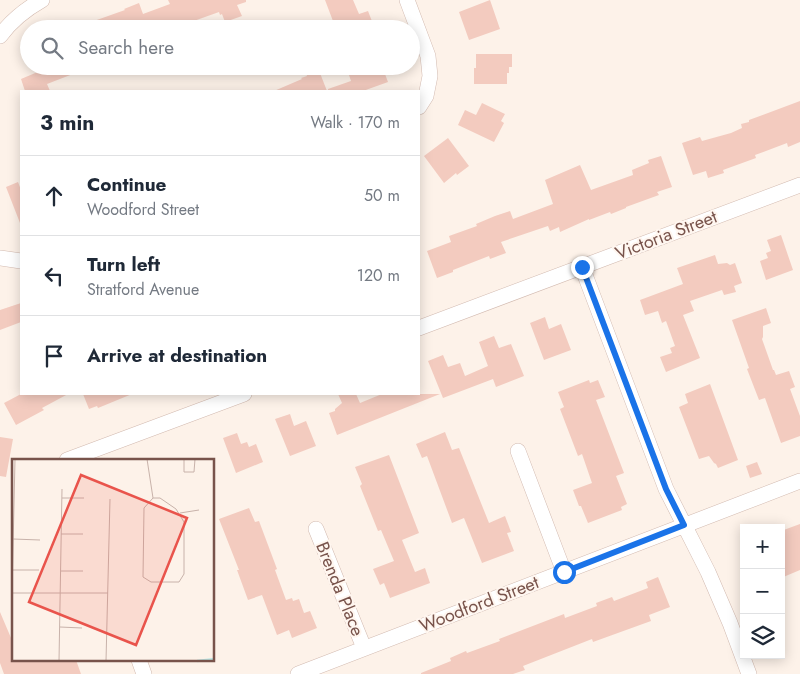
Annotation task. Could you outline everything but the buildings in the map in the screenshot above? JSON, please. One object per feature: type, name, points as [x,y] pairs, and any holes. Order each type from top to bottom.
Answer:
[{"type":"street","points":[[0,36],[30,6],[42,0]]},
{"type":"street","points":[[407,0],[414,20]]},
{"type":"street","points":[[420,35],[428,56],[430,76],[426,96],[420,105]]},
{"type":"street","name":"Victoria Street","points":[[420,328],[800,185]]},
{"type":"street","points":[[0,258],[20,261]]},
{"type":"street","points":[[582,267],[666,489],[708,572],[749,674]]},
{"type":"street","points":[[70,459],[241,395]]},
{"type":"street","points":[[518,451],[564,572]]},
{"type":"street","name":"Woodford Street","points":[[298,674],[800,481]]},
{"type":"street","name":"Brenda Place","points":[[316,530],[364,648]]},
{"type":"street","points":[[140,662],[144,674]]},
{"type":"route","points":[[564,572],[684,525],[666,489],[582,267]]}]
